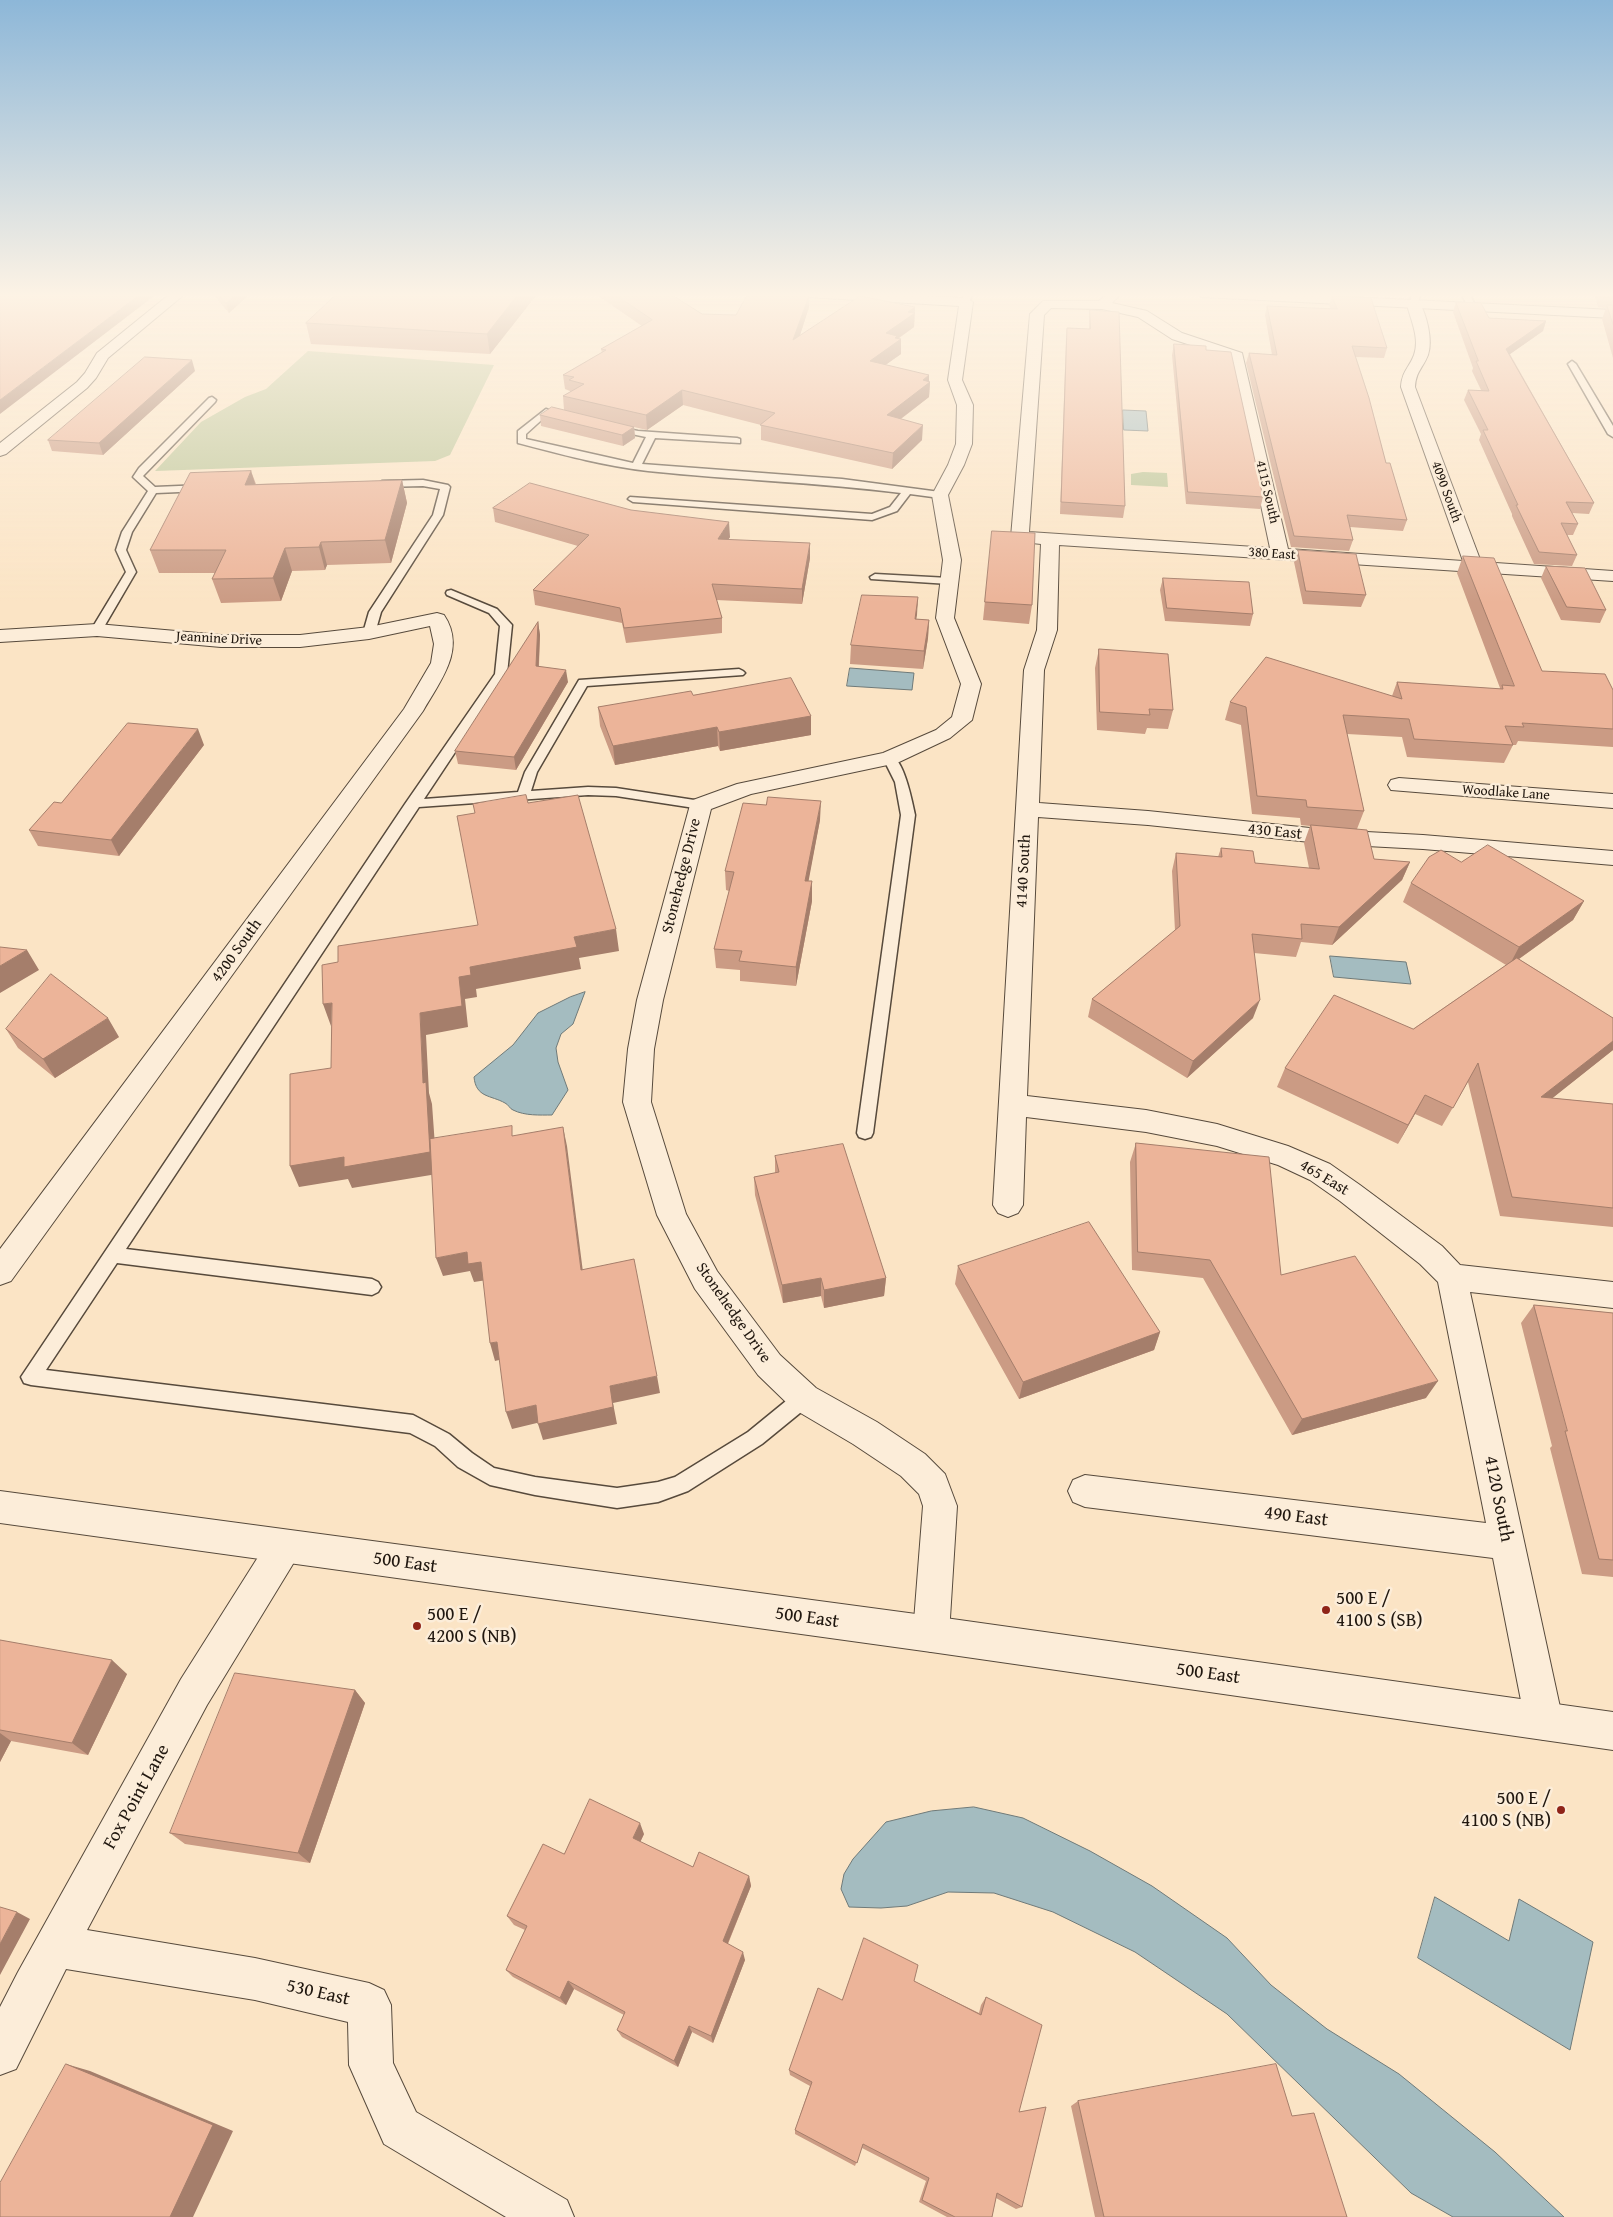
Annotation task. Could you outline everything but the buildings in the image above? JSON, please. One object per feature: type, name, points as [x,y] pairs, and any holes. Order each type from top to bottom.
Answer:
[{"type":"street","points":[[0,452],[68,396]]},
{"type":"street","points":[[940,496],[964,444],[965,405],[962,396]]},
{"type":"street","name":"380 East","points":[[1031,396],[1020,537],[1613,576]]},
{"type":"street","name":"4115 South","points":[[1246,396],[1280,554]]},
{"type":"street","name":"4090 South","points":[[1411,396],[1474,567]]},
{"type":"street","name":"Stonehedge Drive","points":[[931,1634],[940,1506],[933,1485],[913,1465],[865,1433],[804,1398],[769,1365],[706,1280],[672,1215],[637,1102],[641,1049],[650,1000],[700,805],[745,789],[889,758],[943,734],[962,720],[970,684],[945,618],[952,560],[946,516],[940,496]]},
{"type":"street","name":"4140 South","points":[[1008,1205],[1034,670],[1047,630],[1050,539]]},
{"type":"street","name":"Jeannine Drive","points":[[0,636],[97,630],[256,643],[300,641],[369,633],[437,619]]},
{"type":"street","name":"4200 South","points":[[0,1272],[413,711],[440,663],[444,644],[437,619]]},
{"type":"street","name":"Woodlake Lane","points":[[1399,785],[1613,801]]},
{"type":"street","name":"430 East","points":[[1027,809],[1148,818],[1329,837],[1423,842],[1613,858]]},
{"type":"street","name":"465 East","points":[[1012,1105],[1146,1120],[1217,1135],[1288,1157],[1320,1172],[1350,1193],[1431,1255],[1452,1276]]},
{"type":"street","points":[[1452,1276],[1613,1295]]},
{"type":"street","name":"4120 South","points":[[1452,1276],[1544,1721]]},
{"type":"street","name":"490 East","points":[[1085,1491],[1507,1544]]},
{"type":"street","name":"500 East","points":[[0,1506],[931,1634],[1613,1732]]},
{"type":"street","name":"Fox Point Lane","points":[[0,2053],[194,1692],[284,1546]]},
{"type":"street","name":"530 East","points":[[56,1946],[255,1979],[369,2005],[371,2065],[400,2128],[550,2217]]},
{"type":"lane","points":[[1591,396],[1613,434]]},
{"type":"lane","points":[[211,487],[152,490],[138,477],[142,470],[212,400]]},
{"type":"lane","points":[[573,419],[546,412],[521,433],[521,441],[613,463],[842,482],[940,496]]},
{"type":"lane","points":[[601,425],[652,435],[737,442]]},
{"type":"lane","points":[[636,466],[652,435]]},
{"type":"lane","points":[[369,633],[375,612],[438,515],[445,487],[423,483],[376,485]]},
{"type":"lane","points":[[97,630],[131,572],[122,550],[127,532],[152,490]]},
{"type":"lane","points":[[633,499],[872,517],[886,514],[896,508],[907,491]]},
{"type":"lane","points":[[875,577],[949,581]]},
{"type":"lane","points":[[451,593],[493,611],[506,625],[501,674],[412,804],[31,1377],[413,1424],[442,1440],[465,1460],[490,1476],[535,1486],[617,1498],[658,1492],[681,1484],[755,1438],[804,1398]]},
{"type":"lane","points":[[523,796],[531,772],[583,684],[739,673]]},
{"type":"lane","points":[[865,1133],[908,814],[901,782],[889,758]]},
{"type":"lane","points":[[412,804],[588,791],[616,792],[700,805]]},
{"type":"lane","points":[[113,1255],[372,1287]]},
{"type":"green space","points":[[479,396],[450,455],[435,461],[155,471],[201,422],[245,397]]},
{"type":"green space","points":[[1143,472],[1167,473],[1168,487],[1131,485],[1131,474]]},
{"type":"water","points":[[1123,410],[1146,411],[1148,431],[1124,430]]},
{"type":"water","points":[[850,668],[914,673],[912,690],[847,686]]},
{"type":"water","points":[[1330,956],[1406,962],[1411,984],[1334,977]]},
{"type":"water","points":[[585,992],[573,1024],[561,1034],[556,1048],[558,1062],[568,1090],[552,1115],[532,1115],[518,1112],[500,1100],[485,1095],[478,1089],[474,1077],[513,1045],[538,1013],[570,997]]},
{"type":"water","points":[[974,1807],[1023,1818],[1090,1851],[1152,1886],[1227,1938],[1271,1985],[1327,2029],[1399,2074],[1495,2152],[1564,2217],[1453,2217],[1411,2193],[1227,2014],[1135,1952],[1053,1912],[994,1893],[948,1892],[907,1906],[881,1908],[849,1907],[841,1889],[844,1874],[853,1859],[886,1822],[931,1811]]},
{"type":"water","points":[[1435,1897],[1509,1941],[1519,1899],[1593,1942],[1570,2050],[1418,1958]]},
{"type":"place","name":"500 E / 4100 S (SB)","points":[[1326,1610]]},
{"type":"place","name":"500 E / 4200 S (NB)","points":[[417,1626]]},
{"type":"place","name":"500 E / 4100 S (NB)","points":[[1561,1810]]}]
